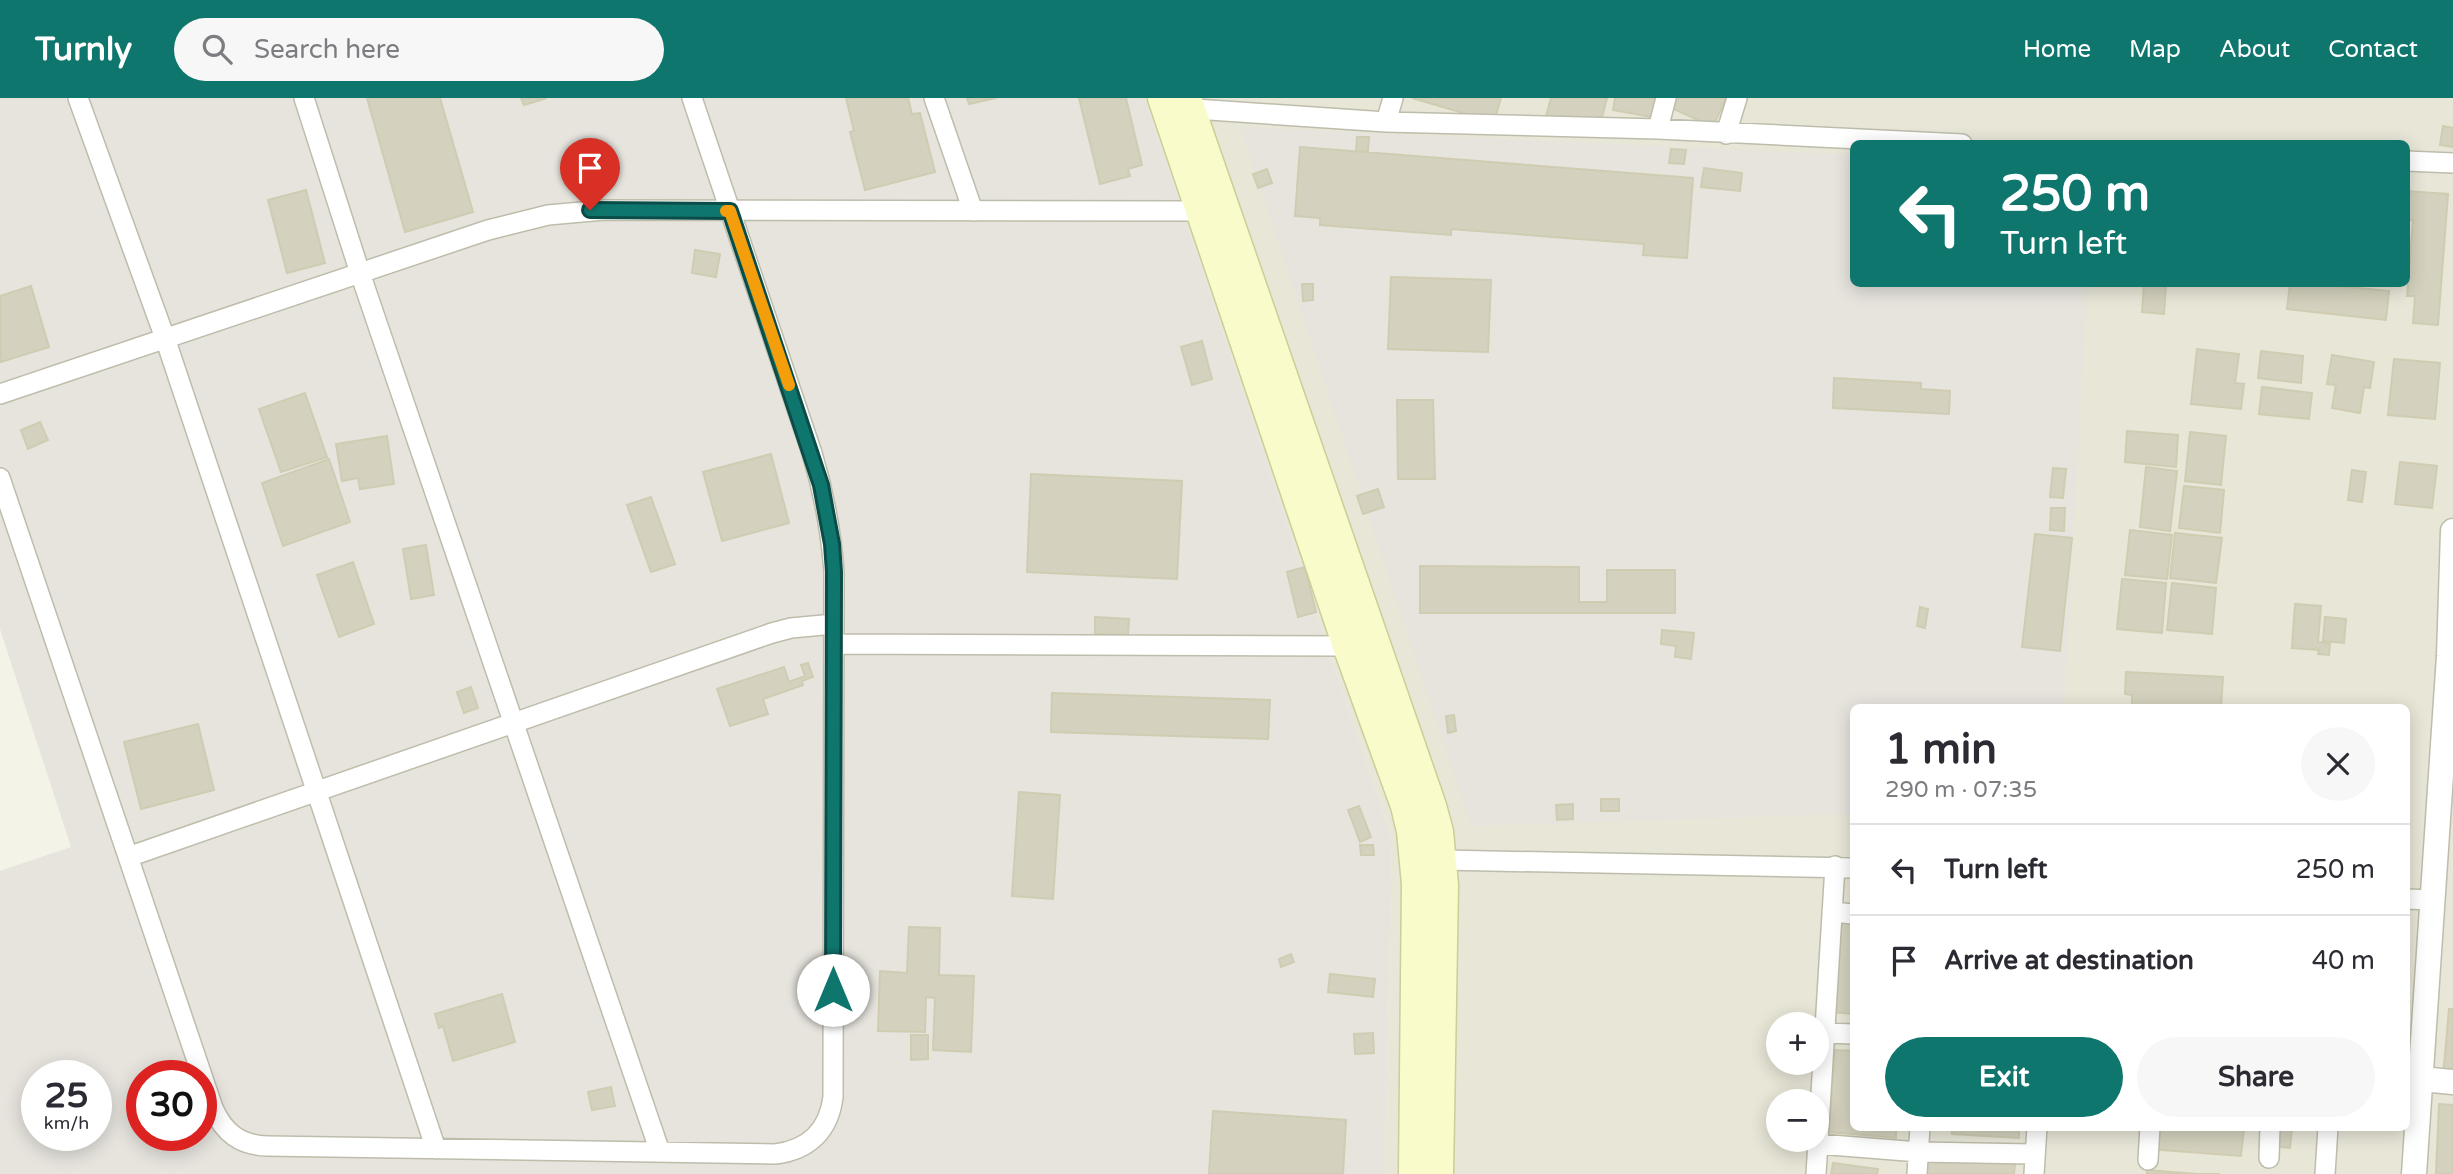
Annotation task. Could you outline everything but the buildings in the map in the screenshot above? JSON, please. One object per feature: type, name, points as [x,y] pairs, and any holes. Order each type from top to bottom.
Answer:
[{"type":"main road","points":[[1176,103],[1199,211],[1347,646],[1405,806],[1416,860],[1413,1174]]},
{"type":"main road","points":[[1176,103],[1432,806],[1439,832],[1442,860],[1439,1174]]},
{"type":"street","points":[[78,98],[165,338],[436,1149]]},
{"type":"street","points":[[304,98],[360,273],[660,1152]]},
{"type":"street","points":[[0,478],[213,1108],[225,1129],[244,1143],[256,1146],[788,1152],[811,1142],[820,1133],[831,1110],[833,1097],[832,544],[821,485],[692,98]]},
{"type":"street","points":[[934,98],[973,211]]},
{"type":"street","points":[[1386,122],[1393,98]]},
{"type":"street","points":[[1658,129],[1666,98]]},
{"type":"street","points":[[1726,134],[1737,98]]},
{"type":"street","points":[[1176,103],[1386,122],[1658,129],[1868,140]]},
{"type":"street","points":[[2410,161],[2453,163]]},
{"type":"street","points":[[0,394],[488,230],[548,215],[604,210],[1199,211]]},
{"type":"street","points":[[2414,1174],[2433,900],[2444,874],[2453,539]]},
{"type":"street","points":[[128,857],[791,628],[834,634],[1347,646]]},
{"type":"street","points":[[1442,860],[1844,867],[1832,912],[1826,1012]]},
{"type":"street","points":[[2410,899],[2433,900]]},
{"type":"street","points":[[1832,912],[1850,914]]},
{"type":"street","points":[[1829,1033],[1850,1034]]},
{"type":"street","points":[[2421,1079],[2453,1082]]},
{"type":"street","points":[[1917,1174],[1920,1131]]},
{"type":"street","points":[[2034,1174],[2037,1131]]},
{"type":"street","points":[[2148,1160],[2150,1131]]},
{"type":"street","points":[[2269,1158],[2270,1131]]},
{"type":"street","points":[[2325,1174],[2328,1131]]},
{"type":"street","points":[[1829,1145],[1919,1152],[2035,1154]]},
{"type":"street","points":[[1816,1174],[1817,1152]]},
{"type":"shaded area","points":[[0,98],[1145,98],[1392,839],[1385,1174],[0,1174],[0,871],[71,847],[0,629]]},
{"type":"shaded area","points":[[1145,98],[2453,98],[2453,1174],[1385,1174],[1392,839]]},
{"type":"shaded area","points":[[1240,127],[1850,155],[1850,287],[2087,287],[2064,704],[1850,704],[1850,814],[1471,826]]},
{"type":"slow traffic","points":[[726,211],[730,211],[789,385]]},
{"type":"route","points":[[590,210],[730,211],[812,453],[828,517],[834,572],[833,990]]}]
